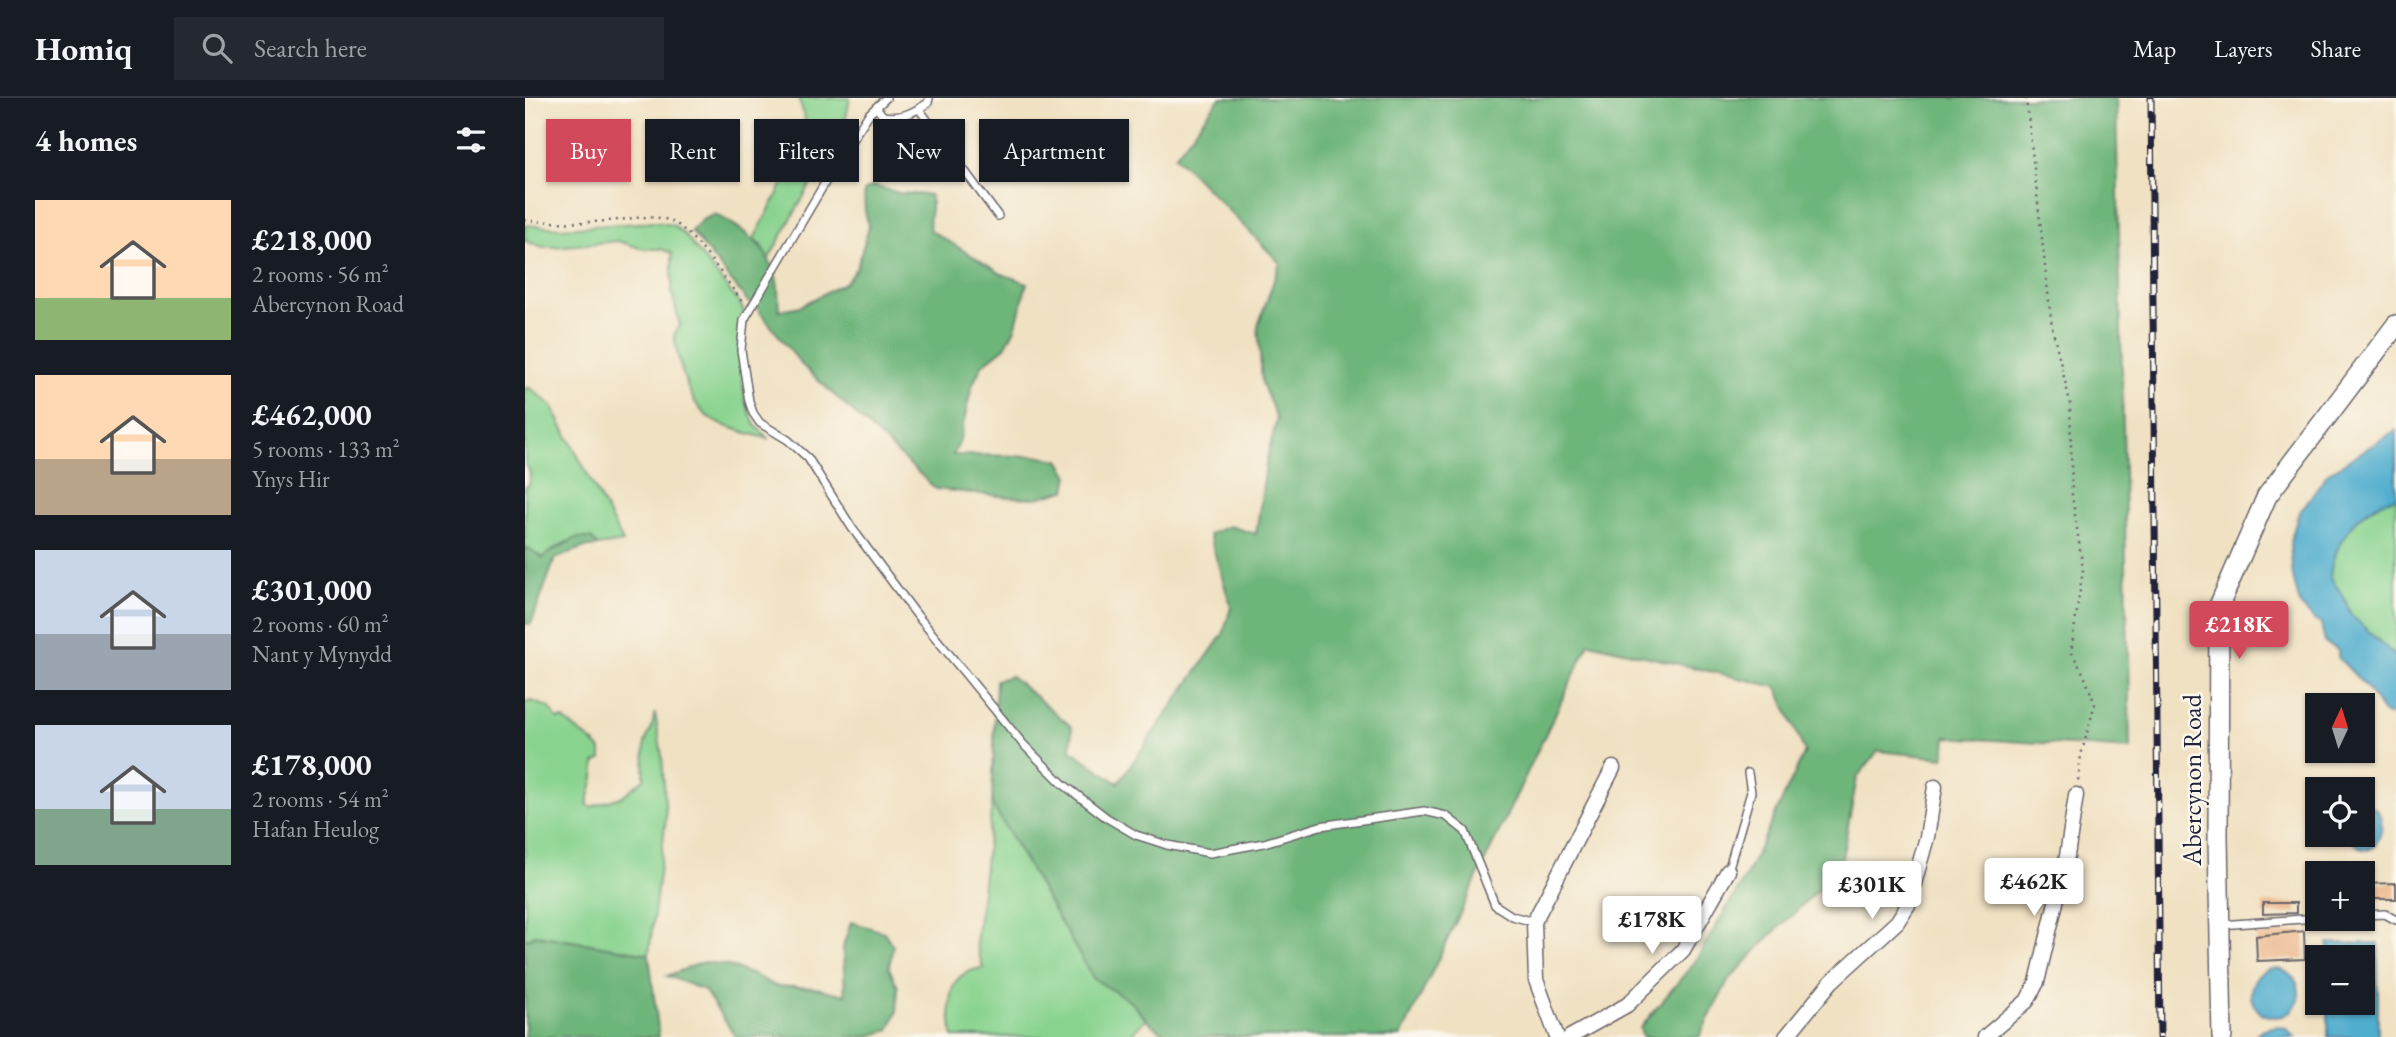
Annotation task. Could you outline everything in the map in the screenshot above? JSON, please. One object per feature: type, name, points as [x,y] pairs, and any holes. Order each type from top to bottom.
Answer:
[{"type":"street","name":"Abercynon Road","points":[[2222,1037],[2219,606],[2267,496],[2396,325]]},
{"type":"street","points":[[1557,1037],[1536,980],[1534,922],[1613,768]]},
{"type":"street","points":[[1786,1037],[1831,982],[1897,922],[1907,905],[1927,837],[1934,787]]},
{"type":"street","points":[[1988,1036],[2027,1001],[2037,982],[2067,856],[2076,795]]},
{"type":"street","points":[[1570,1037],[1627,1005],[1683,950],[1728,871]]},
{"type":"lane","points":[[886,98],[876,107],[839,159],[744,320],[741,350],[749,401],[760,423],[788,440],[808,458],[852,528],[916,614],[1023,744],[1063,784],[1107,818],[1136,835],[1167,845],[1210,853],[1237,849],[1343,822],[1424,811],[1446,816],[1465,831],[1495,905],[1511,916],[1534,922]]},
{"type":"lane","points":[[876,107],[883,116],[909,115],[928,103],[929,98]]},
{"type":"lane","points":[[919,109],[998,216]]},
{"type":"lane","points":[[1728,871],[1751,792],[1748,773]]},
{"type":"lane","points":[[2375,914],[2385,914],[2396,920]]},
{"type":"lane","points":[[2220,925],[2305,919]]},
{"type":"path","points":[[2026,98],[2052,327],[2070,402],[2072,495],[2083,570],[2070,651],[2084,675],[2095,704],[2081,755],[2076,795]]},
{"type":"path","points":[[525,220],[572,222],[657,218],[674,222],[688,233],[749,312]]},
{"type":"green space","points":[[798,98],[850,98],[846,119],[805,119]]},
{"type":"green space","points":[[1220,98],[2116,98],[2130,749],[1946,737],[1944,758],[1878,751],[1857,778],[1841,863],[1822,886],[1728,981],[1699,1037],[1643,1037],[1640,1028],[1694,963],[1746,876],[1805,752],[1777,687],[1589,643],[1401,1037],[1169,1037],[1151,1024],[1130,1001],[1093,978],[992,804],[996,680],[1011,676],[1072,727],[1071,750],[1118,783],[1223,634],[1231,607],[1209,534],[1229,526],[1256,534],[1267,458],[1277,419],[1262,383],[1258,326],[1280,263],[1175,156]]},
{"type":"green space","points":[[783,182],[812,182],[768,260],[761,245],[754,239]]},
{"type":"green space","points":[[873,186],[900,193],[930,195],[930,230],[1002,274],[1027,283],[1015,329],[1005,347],[982,365],[972,386],[959,443],[953,455],[1035,456],[1059,460],[1069,476],[1066,490],[1036,498],[936,489],[802,365],[691,231],[702,220],[715,214],[735,226],[753,239],[767,256],[777,281],[779,310],[801,306],[846,282],[857,267],[869,227],[864,191]]},
{"type":"green space","points":[[655,222],[673,225],[685,235],[741,305],[744,312],[739,350],[745,400],[755,425],[769,439],[716,422],[698,407],[692,396],[682,372],[674,335],[680,326],[672,293],[672,253],[661,249],[643,249],[618,241],[542,247],[525,241],[525,225],[561,228]]},
{"type":"green space","points":[[525,388],[530,388],[551,405],[623,542],[598,546],[591,538],[578,539],[559,546],[543,559],[525,548],[525,487],[529,485],[530,472],[525,464]]},
{"type":"green space","points":[[2396,498],[2396,657],[2351,615],[2343,595],[2330,578],[2336,552],[2360,517],[2371,508]]},
{"type":"green space","points":[[576,538],[591,538],[598,546],[582,548],[555,559],[531,624],[525,624],[525,548],[543,558]]},
{"type":"green space","points":[[532,701],[550,708],[557,719],[564,719],[601,750],[601,760],[595,763],[587,804],[591,807],[621,797],[644,779],[645,742],[655,713],[662,756],[666,818],[649,954],[536,935],[525,940],[525,703]]},
{"type":"green space","points":[[992,804],[1093,978],[1130,1001],[1146,1019],[1128,1037],[953,1037],[950,1003],[954,984],[970,971],[983,968],[976,944]]},
{"type":"green space","points":[[851,922],[884,932],[893,946],[889,968],[898,987],[897,1012],[889,1030],[867,1037],[736,1037],[704,990],[667,976],[703,962],[726,965],[775,986],[816,988],[845,995],[843,947]]},
{"type":"green space","points":[[536,935],[649,954],[659,1037],[525,1037],[525,940]]},
{"type":"water","points":[[2396,430],[2396,498],[2371,508],[2351,527],[2336,552],[2330,578],[2343,595],[2351,615],[2396,657],[2396,722],[2394,716],[2385,714],[2375,700],[2375,693],[2370,693],[2338,657],[2338,650],[2325,643],[2321,623],[2315,621],[2300,605],[2293,577],[2290,543],[2298,515],[2327,474]]},
{"type":"water","points":[[2375,809],[2381,820],[2375,844]]},
{"type":"water","points":[[2378,943],[2378,1037],[2328,1037],[2328,1015],[2375,1015],[2375,945],[2328,945]]},
{"type":"water","points":[[2275,969],[2284,970],[2292,976],[2298,984],[2298,1002],[2292,1010],[2284,1016],[2275,1017],[2266,1016],[2258,1010],[2252,1002],[2251,993],[2252,984],[2258,976],[2266,970]]},
{"type":"water","points":[[2277,1026],[2286,1028],[2295,1037],[2255,1037],[2261,1030]]},
{"type":"building","points":[[2396,883],[2396,899],[2375,899],[2375,884]]},
{"type":"building","points":[[2263,903],[2296,903],[2296,913],[2263,914]]},
{"type":"building","points":[[2304,931],[2305,959],[2257,961],[2256,936]]},
{"type":"railway","points":[[2151,98],[2160,1037]]}]
